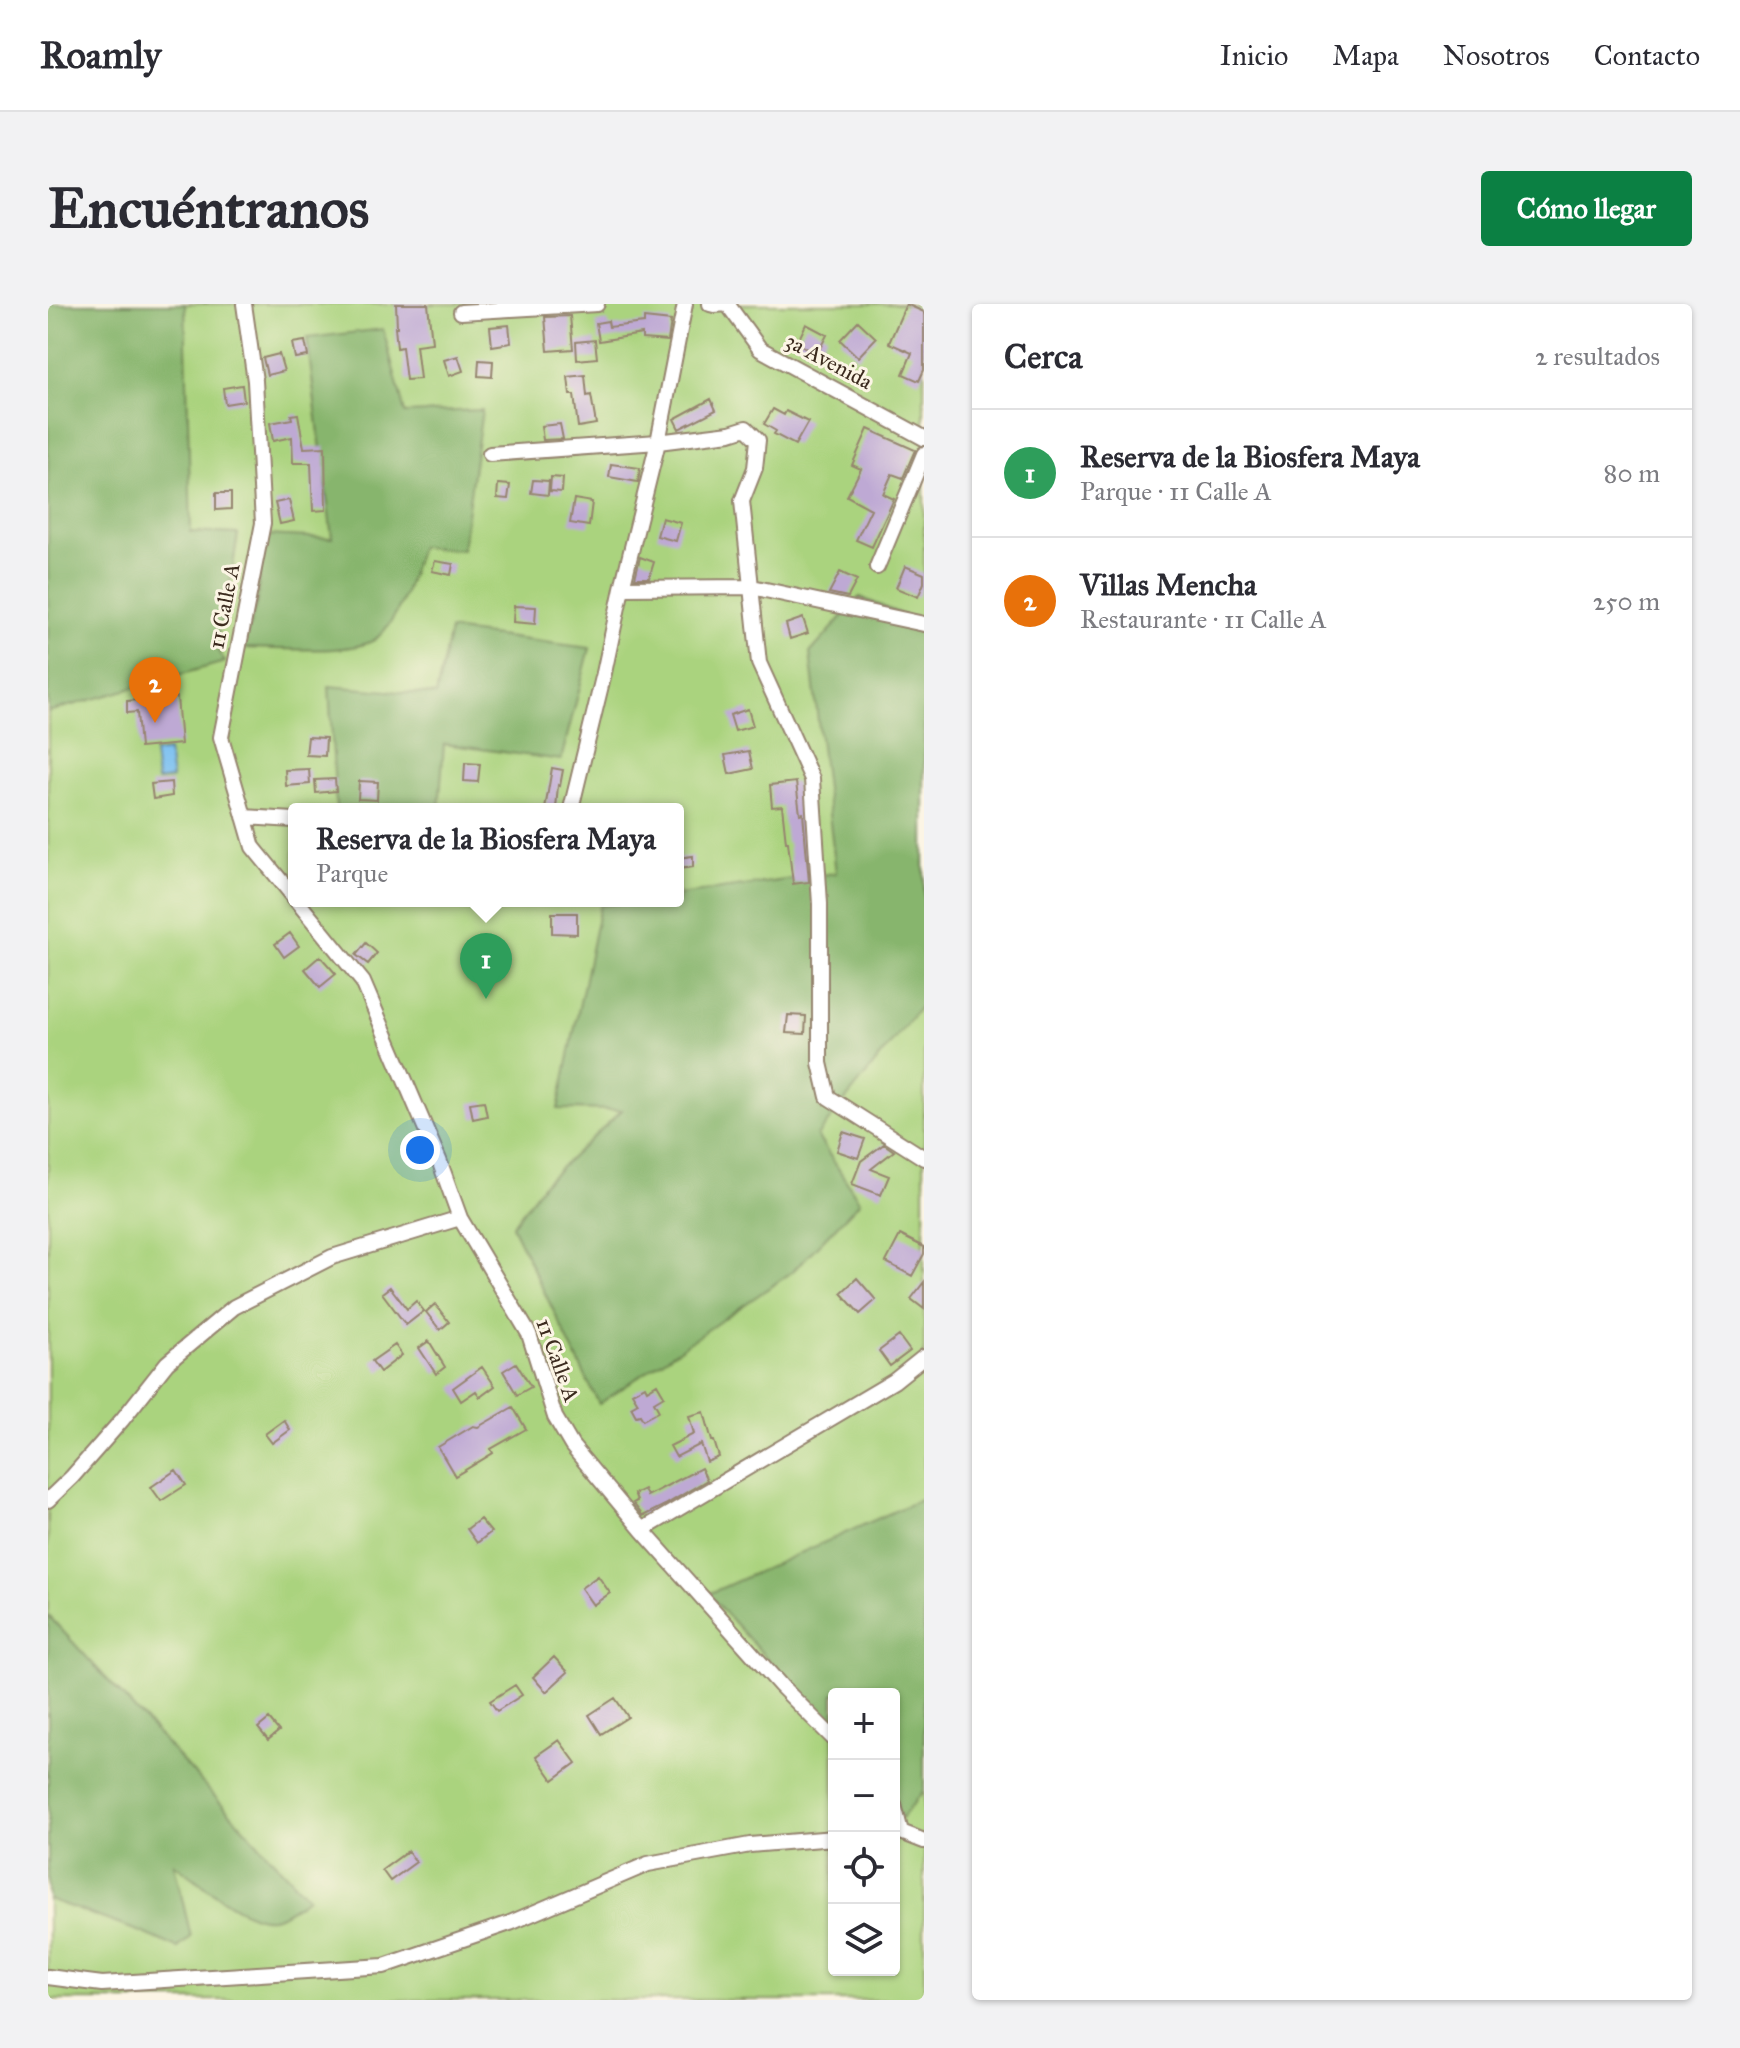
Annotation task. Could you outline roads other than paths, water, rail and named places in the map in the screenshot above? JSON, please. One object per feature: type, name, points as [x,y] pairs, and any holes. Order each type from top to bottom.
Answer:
[{"type":"street","name":"11 Calle A","points":[[244,304],[255,381],[263,523],[221,737],[253,847],[288,889]]},
{"type":"street","points":[[461,312],[597,304]]},
{"type":"street","points":[[572,803],[658,442],[685,304]]},
{"type":"street","points":[[710,304],[728,305]]},
{"type":"street","name":"3a Avenida","points":[[728,305],[760,349],[924,438]]},
{"type":"street","points":[[490,454],[658,442],[730,433],[746,428],[758,440],[755,468],[742,501],[759,663],[812,779],[820,904],[820,1063],[828,1097],[924,1158]]},
{"type":"street","points":[[877,567],[924,454]]},
{"type":"street","points":[[622,588],[752,587],[924,624]]},
{"type":"street","points":[[244,817],[288,820]]},
{"type":"street","name":"11 Calle A","points":[[302,907],[363,982],[439,1160],[460,1218],[529,1334],[555,1417],[572,1446],[781,1686],[828,1733]]},
{"type":"street","points":[[48,1500],[122,1420],[167,1363],[234,1307],[332,1257],[460,1218]]},
{"type":"street","points":[[642,1530],[894,1381],[924,1357]]},
{"type":"street","points":[[900,1834],[924,1841]]},
{"type":"street","points":[[48,1977],[102,1984],[384,1966],[510,1923],[648,1864],[750,1845],[828,1838]]},
{"type":"water","points":[[168,751],[172,779],[157,781],[154,753]]},
{"type":"place","name":"Villas Mencha","points":[[155,723]]},
{"type":"place","name":"Reserva de la Biosfera Maya","points":[[486,999]]}]
